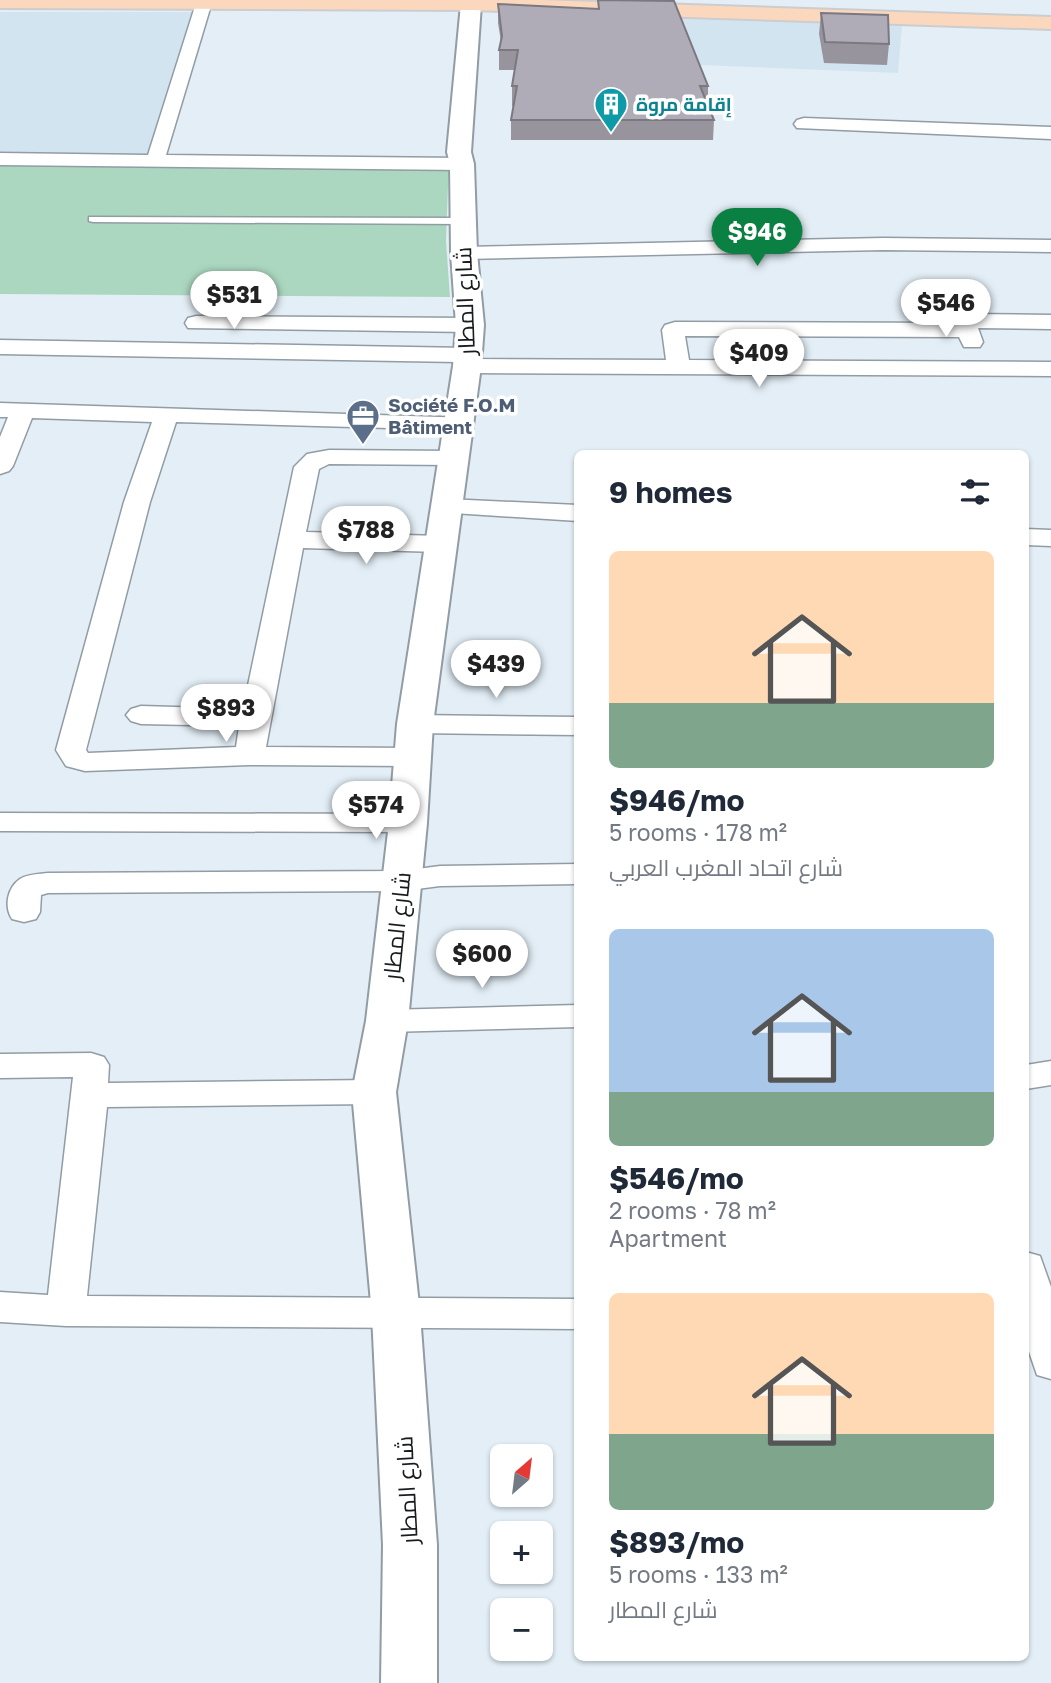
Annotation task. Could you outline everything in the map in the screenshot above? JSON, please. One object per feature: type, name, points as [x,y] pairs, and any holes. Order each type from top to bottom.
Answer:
[{"type":"main road","points":[[547,0],[1051,17]]},
{"type":"main road","points":[[0,2],[471,5],[1051,23]]},
{"type":"street","points":[[158,153],[204,2]]},
{"type":"street","name":"شارع المطار","points":[[409,1683],[410,1545],[396,1314],[374,1092],[387,1021],[414,741],[439,544],[458,440],[468,349],[462,164],[459,152],[471,5]]},
{"type":"street","points":[[804,124],[1051,133]]},
{"type":"street","points":[[0,159],[462,164]]},
{"type":"street","points":[[464,237],[1051,246]]},
{"type":"street","points":[[982,368],[967,330],[967,321],[1051,322]]},
{"type":"street","points":[[195,323],[678,366],[1051,369]]},
{"type":"street","points":[[678,366],[673,330],[675,328],[967,330]]},
{"type":"street","points":[[0,347],[468,349]]},
{"type":"street","points":[[0,466],[11,411],[167,414],[458,440]]},
{"type":"street","points":[[167,414],[137,502],[71,750],[77,760],[85,762],[249,756],[574,726]]},
{"type":"street","points":[[249,756],[305,471],[312,461],[328,457],[458,440]]},
{"type":"street","points":[[447,507],[574,513]]},
{"type":"street","points":[[293,540],[439,544]]},
{"type":"street","points":[[141,715],[256,718]]},
{"type":"street","points":[[0,822],[408,823]]},
{"type":"street","points":[[24,912],[25,893],[33,885],[48,883],[401,881],[440,876],[574,874]]},
{"type":"street","points":[[387,1021],[574,1016]]},
{"type":"street","points":[[0,1066],[91,1065],[66,1311]]},
{"type":"street","points":[[1029,1077],[1051,1073]]},
{"type":"street","points":[[90,1095],[374,1092]]},
{"type":"street","points":[[1029,1278],[1051,1364]]},
{"type":"street","points":[[0,1307],[66,1311],[574,1314]]},
{"type":"lane","points":[[93,219],[464,237]]},
{"type":"shaded area","points":[[0,12],[203,12],[162,156],[0,155]]},
{"type":"shaded area","points":[[681,18],[902,25],[898,73],[700,65]]},
{"type":"green space","points":[[0,155],[449,158],[446,241],[450,297],[0,294]]},
{"type":"building","points":[[598,0],[674,1],[708,86],[700,86],[714,120],[511,120],[517,86],[512,86],[518,50],[499,50],[502,36],[498,4],[599,9]]},
{"type":"building","points":[[821,13],[888,15],[889,44],[825,42]]},
{"type":"place","name":"إقامة مروة","points":[[611,134]]},
{"type":"place","name":"Société F.O.M Bâtiment","points":[[363,446]]}]
